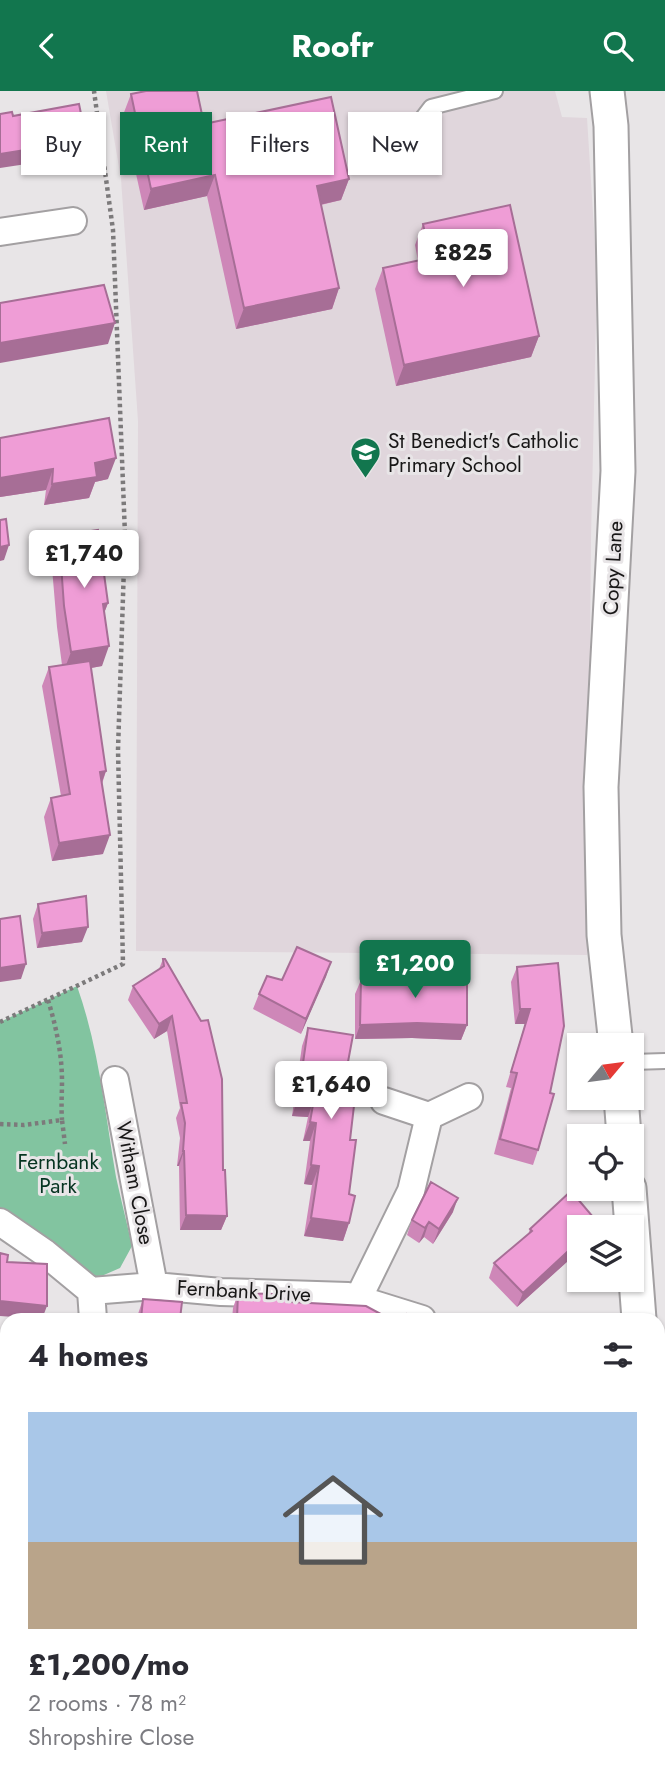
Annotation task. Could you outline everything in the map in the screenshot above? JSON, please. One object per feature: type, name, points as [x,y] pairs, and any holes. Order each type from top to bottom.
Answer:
[{"type":"street","name":"Copy Lane","points":[[607,91],[611,126],[618,471],[601,787],[604,935],[615,1033]]},
{"type":"street","points":[[0,232],[73,221]]},
{"type":"street","name":"Witham Close","points":[[115,1080],[154,1286]]},
{"type":"street","points":[[384,1101],[429,1116],[469,1097]]},
{"type":"street","points":[[358,1299],[411,1191],[429,1116]]},
{"type":"street","points":[[630,1201],[639,1313]]},
{"type":"street","points":[[0,1222],[91,1291],[93,1313]]},
{"type":"street","name":"Fernbank Drive","points":[[91,1291],[154,1286],[221,1292],[348,1296],[403,1313]]},
{"type":"lane","points":[[427,112],[431,107],[495,91]]},
{"type":"lane","points":[[644,1062],[665,1061]]},
{"type":"path","points":[[0,1022],[123,964],[118,750],[125,535],[113,230],[94,91]]},
{"type":"path","points":[[48,999],[57,1028],[65,1144]]},
{"type":"path","points":[[0,1123],[23,1125],[62,1120]]},
{"type":"shaded area","name":"St Benedict's Catholic Primary School","points":[[106,91],[555,91],[562,117],[587,118],[597,277],[591,538],[587,955],[136,951],[138,421],[120,175],[212,175],[212,112],[120,112],[120,173]]},
{"type":"green space","name":"Fernbank Park","points":[[77,986],[96,1057],[116,1177],[132,1246],[120,1268],[97,1278],[66,1261],[22,1220],[0,1208],[0,1022]]},
{"type":"building","points":[[146,91],[197,91],[201,112],[135,112],[131,94]]},
{"type":"building","points":[[331,97],[349,179],[317,186],[339,288],[244,308],[215,175],[151,189],[148,175],[212,175],[212,122],[226,119],[226,175],[334,175],[334,112],[260,112]]},
{"type":"building","points":[[79,104],[81,112],[35,112]]},
{"type":"building","points":[[12,112],[13,116],[21,115],[21,151],[0,154],[0,114]]},
{"type":"building","points":[[510,205],[539,336],[404,365],[383,268],[430,258],[423,224]]},
{"type":"building","points":[[104,285],[115,323],[0,343],[0,303]]},
{"type":"building","points":[[109,418],[116,458],[95,463],[97,477],[52,484],[53,469],[0,478],[0,438]]},
{"type":"building","points":[[6,519],[9,545],[0,547],[0,520]]},
{"type":"building","points":[[98,530],[108,603],[103,604],[109,646],[71,652],[64,606],[59,536]]},
{"type":"building","points":[[90,661],[106,771],[100,772],[110,835],[59,843],[51,798],[70,794],[49,667]]},
{"type":"building","points":[[86,896],[88,927],[42,933],[38,904]]},
{"type":"building","points":[[20,916],[26,964],[0,968],[0,919]]},
{"type":"building","points":[[297,947],[331,962],[306,1019],[259,994],[267,976],[282,980]]},
{"type":"building","points":[[163,959],[201,1021],[208,1020],[222,1079],[223,1170],[227,1216],[186,1215],[183,1151],[185,1123],[181,1103],[187,1103],[172,1016],[159,1024],[133,986],[164,966]]},
{"type":"building","points":[[558,963],[564,1026],[550,1093],[554,1094],[538,1150],[500,1139],[517,1073],[511,1072],[530,1009],[520,1009],[517,967]]},
{"type":"building","points":[[424,973],[467,974],[467,1025],[360,1025],[361,980],[423,979]]},
{"type":"building","points":[[308,1028],[353,1035],[345,1078],[357,1080],[350,1140],[356,1140],[349,1194],[355,1196],[349,1223],[311,1218],[319,1166],[311,1165],[316,1123],[310,1122],[314,1099],[298,1098]]},
{"type":"building","points":[[431,1182],[458,1198],[439,1229],[429,1222],[425,1228],[412,1220]]},
{"type":"building","points":[[567,1195],[567,1201],[579,1201],[591,1215],[567,1215],[567,1252],[523,1293],[494,1263],[532,1231],[530,1229]]},
{"type":"building","points":[[0,1253],[8,1255],[7,1262],[47,1264],[47,1306],[0,1301]]},
{"type":"building","points":[[238,1293],[275,1294],[274,1299],[291,1298],[291,1302],[366,1306],[379,1313],[237,1313]]},
{"type":"building","points":[[143,1299],[182,1302],[181,1313],[142,1313]]},
{"type":"place","name":"St Benedict's Catholic Primary School","points":[[365,480]]}]
